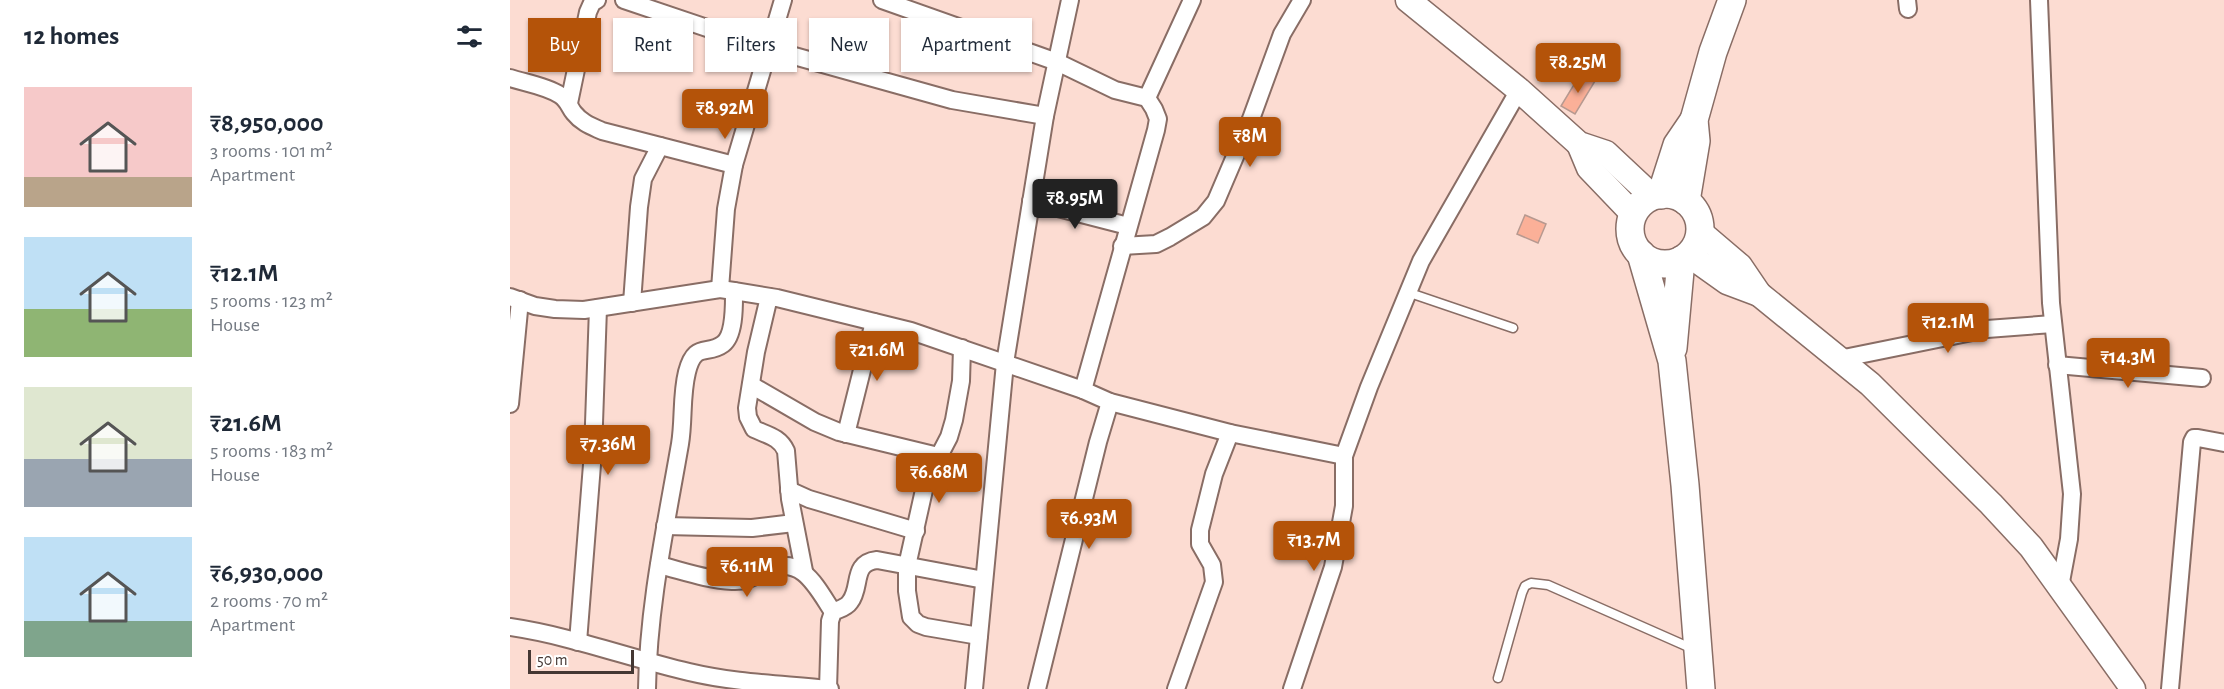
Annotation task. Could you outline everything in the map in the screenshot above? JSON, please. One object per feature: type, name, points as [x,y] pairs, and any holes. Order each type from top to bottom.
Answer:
[{"type":"main road","points":[[1408,0],[1519,90],[1579,144],[1606,153],[1658,202],[1697,215],[1672,361]]},
{"type":"main road","points":[[1732,0],[1713,52],[1694,120],[1677,145],[1658,202],[1630,231],[1635,248],[1648,260],[1664,264],[1690,249],[1740,266],[1759,294],[1870,384],[2031,547],[2133,689]]},
{"type":"main road","points":[[1641,254],[1672,361],[1701,689]]},
{"type":"street","points":[[569,103],[588,12],[595,2],[575,0]]},
{"type":"street","points":[[624,0],[705,27]]},
{"type":"street","points":[[778,18],[783,0]]},
{"type":"street","points":[[882,0],[1057,62],[1115,90],[1147,98],[1154,108],[1158,119],[1083,390]]},
{"type":"street","points":[[974,689],[1005,363],[1045,116],[1070,0]]},
{"type":"street","points":[[1147,98],[1192,0]]},
{"type":"street","points":[[1122,246],[1156,244],[1191,226],[1203,217],[1216,201],[1251,118],[1282,34],[1302,0]]},
{"type":"street","points":[[2039,0],[2053,324],[2072,494],[2069,540],[2060,587]]},
{"type":"street","points":[[797,57],[952,100],[1045,116]]},
{"type":"street","points":[[647,689],[647,661],[659,565],[680,441],[687,372],[695,353],[723,344],[727,339],[733,314],[727,290],[726,210],[734,165],[762,72]]},
{"type":"street","points":[[510,78],[560,95],[569,103],[572,111],[583,123],[602,131],[734,165]]},
{"type":"street","points":[[1292,689],[1333,567],[1344,506],[1344,456],[1369,387],[1407,292],[1434,237],[1519,90]]},
{"type":"street","points":[[632,303],[640,192],[643,179],[660,146]]},
{"type":"street","points":[[1031,201],[1128,225]]},
{"type":"street","points":[[510,404],[515,299],[555,309],[598,308],[727,290],[769,297],[911,331],[1083,390],[1110,402],[1230,433],[1344,456]]},
{"type":"street","points":[[769,297],[747,408],[750,424],[754,429],[783,443],[788,461],[794,523],[804,571],[833,612]]},
{"type":"street","points":[[578,642],[593,452],[598,308]]},
{"type":"street","points":[[846,434],[874,322]]},
{"type":"street","points":[[1839,359],[1987,329],[2053,324]]},
{"type":"street","points":[[962,348],[961,381],[954,420],[949,437],[926,481],[907,566],[909,605],[911,617],[918,624],[979,636]]},
{"type":"street","points":[[2057,365],[2202,378]]},
{"type":"street","points":[[751,385],[815,422],[846,434],[938,456]]},
{"type":"street","points":[[1037,689],[1110,402]]},
{"type":"street","points":[[1176,689],[1214,582],[1212,565],[1200,544],[1200,530],[1214,474],[1230,433]]},
{"type":"street","points":[[2170,689],[2193,442],[2194,438],[2198,438],[2224,443]]},
{"type":"street","points":[[789,490],[809,499],[916,531]]},
{"type":"street","points":[[665,526],[752,528],[794,523]]},
{"type":"street","points":[[510,627],[717,678],[776,686],[829,689],[830,621],[833,612],[851,602],[862,566],[868,561],[877,560],[984,580]]},
{"type":"street","points":[[659,565],[731,581],[746,580],[770,569],[781,567],[804,571]]},
{"type":"lane","points":[[1407,292],[1513,328]]},
{"type":"lane","points":[[1498,678],[1522,593],[1525,586],[1531,582],[1548,585],[1699,652]]},
{"type":"building","points":[[1581,73],[1595,81],[1575,114],[1561,106]]},
{"type":"building","points":[[1525,215],[1546,224],[1538,243],[1517,234]]}]
